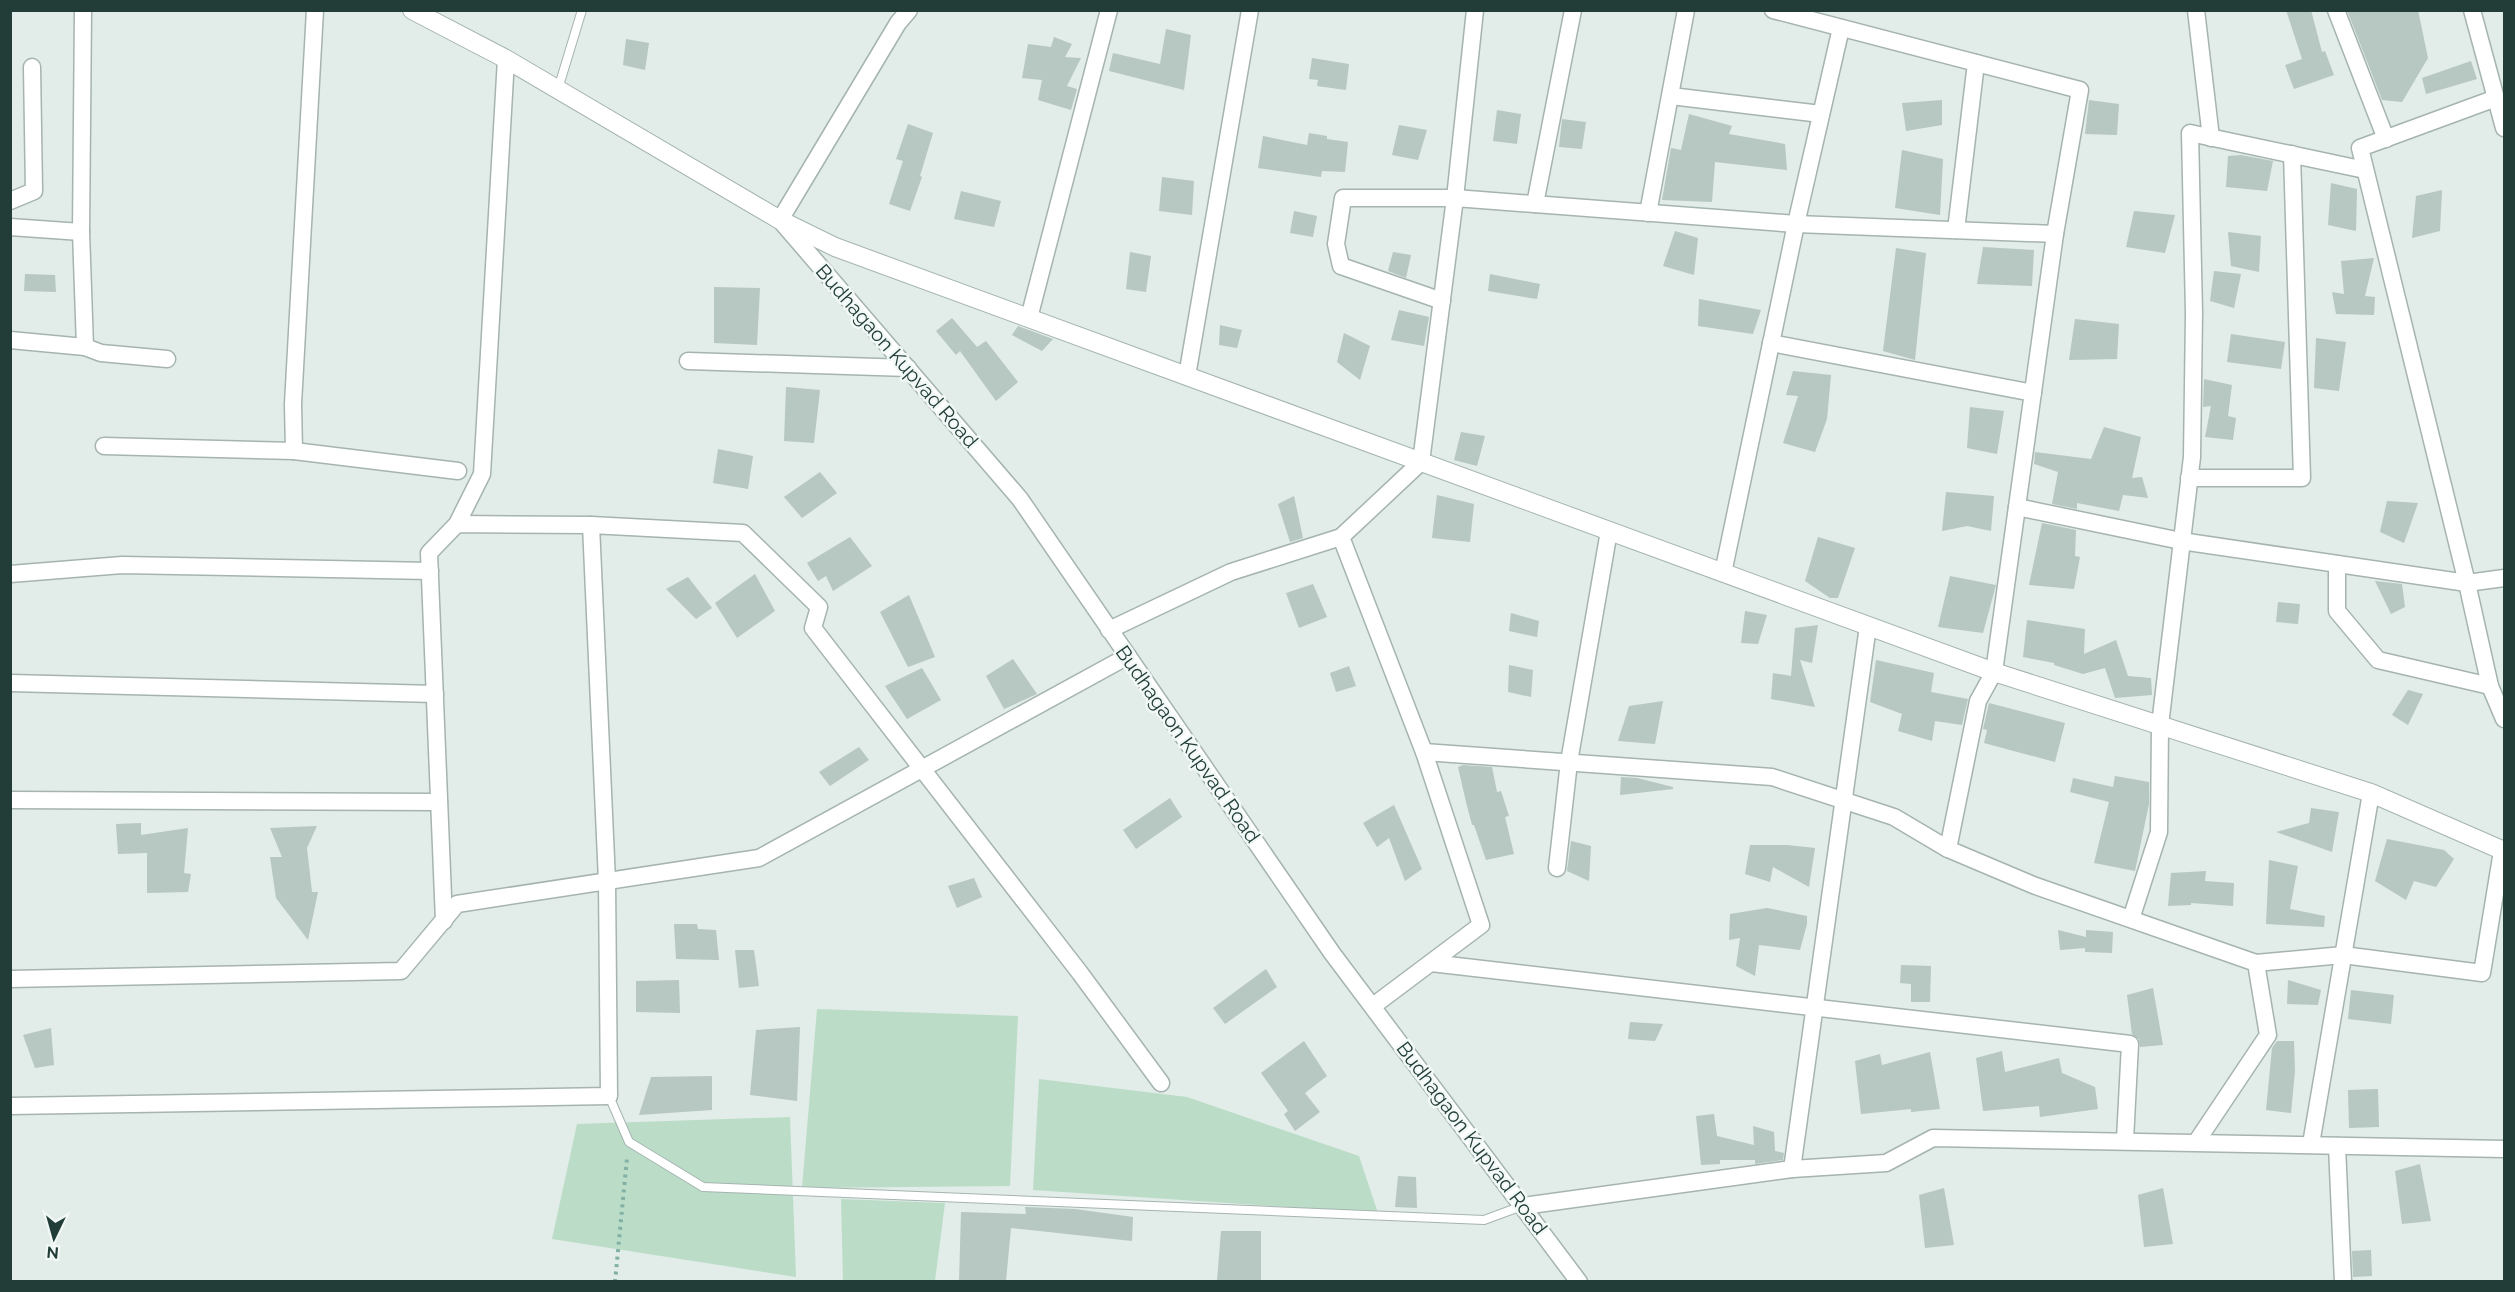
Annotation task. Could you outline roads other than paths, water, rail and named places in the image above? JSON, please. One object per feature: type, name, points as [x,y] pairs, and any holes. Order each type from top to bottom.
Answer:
[{"type":"street","points":[[83,10],[81,232],[85,347]]},
{"type":"street","points":[[294,452],[293,404],[315,10]]},
{"type":"street","points":[[412,10],[506,59],[780,220],[835,247],[1994,672],[2371,793],[2504,851],[2482,973],[2343,955],[2256,963],[2033,885],[1948,849],[1894,818],[1772,777],[1424,752]]},
{"type":"street","points":[[780,220],[898,23],[909,10]]},
{"type":"street","points":[[1029,318],[1109,10]]},
{"type":"street","points":[[1187,376],[1250,10]]},
{"type":"street","points":[[1109,630],[1230,572],[1341,537],[1421,462],[1455,198],[1475,10]]},
{"type":"street","points":[[1535,204],[1573,10]]},
{"type":"street","points":[[1648,213],[1686,10]]},
{"type":"street","points":[[1773,10],[2080,90],[2055,234],[1994,672],[1978,701],[1948,849]]},
{"type":"street","points":[[2196,10],[2211,138]]},
{"type":"street","points":[[2336,10],[2386,139]]},
{"type":"street","points":[[2472,10],[2505,128]]},
{"type":"street","points":[[1724,573],[1796,224],[1841,28]]},
{"type":"street","points":[[444,921],[429,553],[457,524],[483,474],[506,59]]},
{"type":"street","points":[[1956,230],[1976,63]]},
{"type":"street","points":[[10,201],[34,191],[32,68]]},
{"type":"street","points":[[1671,96],[1821,114]]},
{"type":"street","points":[[2496,98],[2360,148],[2467,583],[2490,686],[2505,719]]},
{"type":"street","points":[[2131,919],[2159,832],[2160,725],[2192,457],[2194,313],[2190,133],[2365,170]]},
{"type":"street","points":[[2189,478],[2302,478],[2292,154]]},
{"type":"street","points":[[1442,301],[1341,266],[1336,244],[1343,198],[1455,198],[1796,224],[2055,234]]},
{"type":"street","name":"Budhagaon Kupvad Road","points":[[780,220],[1020,499],[1332,953],[1579,1281]]},
{"type":"street","points":[[10,228],[81,232]]},
{"type":"street","points":[[10,340],[85,347],[101,353],[167,359]]},
{"type":"street","points":[[1771,343],[2032,393]]},
{"type":"street","points":[[688,361],[908,368]]},
{"type":"street","points":[[104,446],[294,452],[458,471]]},
{"type":"street","points":[[2017,507],[2181,542],[2467,583],[2505,578]]},
{"type":"street","points":[[457,524],[591,525],[743,533],[819,607],[813,628],[1080,973],[1161,1083]]},
{"type":"street","points":[[10,1106],[609,1096],[606,881],[591,525]]},
{"type":"street","points":[[1557,868],[1569,762],[1609,531]]},
{"type":"street","points":[[1341,537],[1424,752],[1481,925],[1373,1006]]},
{"type":"street","points":[[2337,564],[2337,612],[2378,660],[2490,686]]},
{"type":"street","points":[[10,574],[122,565],[430,571]]},
{"type":"street","points":[[1792,1169],[1868,626]]},
{"type":"street","points":[[10,979],[401,971],[457,904],[759,858],[1128,656]]},
{"type":"street","points":[[10,683],[435,694]]},
{"type":"street","points":[[2311,1144],[2371,793]]},
{"type":"street","points":[[10,800],[439,802]]},
{"type":"street","points":[[1431,963],[2130,1044],[2126,1140]]},
{"type":"street","points":[[2198,1142],[2268,1035],[2256,963]]},
{"type":"street","points":[[1523,1206],[1792,1169],[1886,1163],[1933,1138],[2505,1149]]},
{"type":"street","points":[[2337,1146],[2343,1281]]},
{"type":"lane","points":[[558,89],[582,10]]},
{"type":"lane","points":[[609,1096],[629,1142],[703,1187],[1484,1220],[1523,1206]]}]
